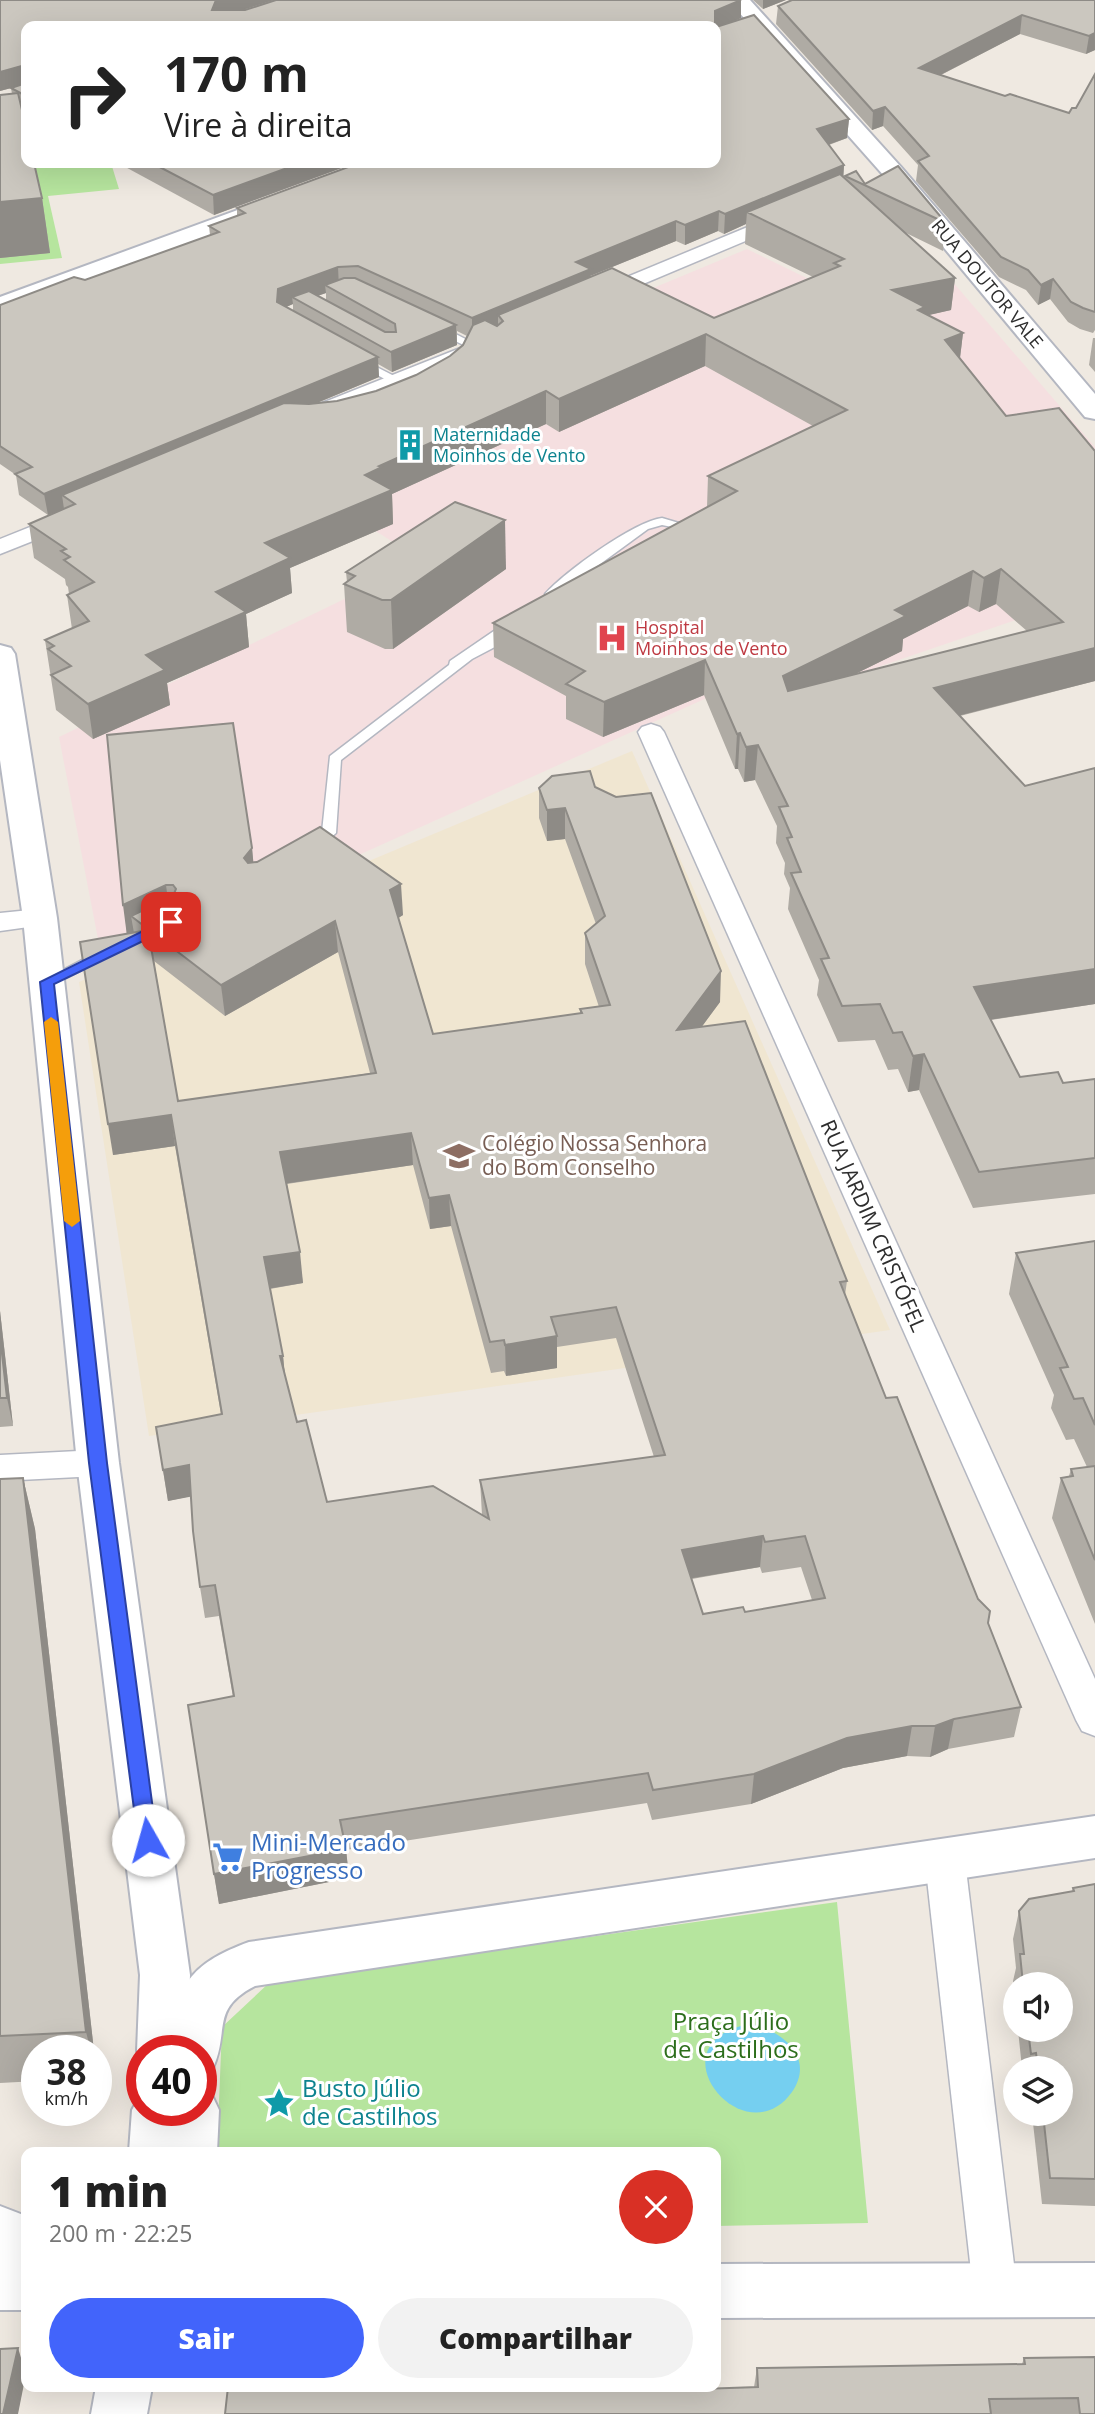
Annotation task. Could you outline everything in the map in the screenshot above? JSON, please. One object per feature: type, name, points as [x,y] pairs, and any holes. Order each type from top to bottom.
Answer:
[{"type":"street","name":"RUA DOUTOR VALE","points":[[739,0],[893,173],[1095,411]]},
{"type":"street","points":[[737,30],[780,13]]},
{"type":"street","points":[[867,183],[893,173]]},
{"type":"street","points":[[0,306],[281,201]]},
{"type":"street","points":[[573,307],[803,210]]},
{"type":"street","points":[[313,416],[480,349]]},
{"type":"street","points":[[0,547],[91,509]]},
{"type":"street","points":[[0,535],[28,536]]},
{"type":"street","points":[[0,654],[40,918],[98,1463],[165,1975],[163,2035]]},
{"type":"street","name":"RUA JARDIM CRISTÓFEL","points":[[651,732],[1095,1720]]},
{"type":"street","points":[[0,922],[40,918]]},
{"type":"street","points":[[0,1468],[98,1463]]},
{"type":"street","points":[[165,1975],[1095,1837]]},
{"type":"street","points":[[945,1861],[995,2289]]},
{"type":"street","points":[[196,2035],[202,1999],[214,1984],[230,1972],[249,1964]]},
{"type":"street","points":[[155,2147],[157,2126]]},
{"type":"street","points":[[191,2147],[192,2126]]},
{"type":"street","points":[[0,2232],[21,2240]]},
{"type":"street","points":[[0,2283],[21,2283]]},
{"type":"street","points":[[721,2291],[1095,2290]]},
{"type":"street","points":[[119,2414],[123,2392]]},
{"type":"lane","points":[[421,321],[480,349]]},
{"type":"lane","points":[[354,358],[396,381]]},
{"type":"lane","points":[[545,599],[646,525],[669,522],[685,528],[684,538],[672,545]]},
{"type":"lane","points":[[299,859],[328,833],[335,759],[454,664],[524,620]]},
{"type":"lane","points":[[47,982],[109,952]]},
{"type":"shaded area","name":"Hospital Moinhos de Vento","points":[[747,249],[835,292],[927,252],[1095,447],[1095,593],[875,668],[894,721],[709,697],[104,970],[59,737],[423,561],[254,454]]},
{"type":"shaded area","name":"Colégio Nossa Senhora do Bom Conselho","points":[[632,751],[890,1330],[149,1436],[79,982]]},
{"type":"green space","points":[[21,126],[21,168],[113,168],[119,189],[48,196],[62,258],[0,264],[0,132]]},
{"type":"green space","name":"Praça Júlio de Castilhos","points":[[837,1902],[868,2223],[721,2226],[721,2147],[217,2147],[222,2027],[270,1982]]},
{"type":"water","points":[[750,2024],[773,2032],[783,2039],[792,2047],[800,2067],[792,2092],[772,2109],[751,2112],[731,2105],[715,2090],[706,2071],[707,2052],[721,2035]]},
{"type":"building","points":[[0,0],[216,0],[212,10],[245,10],[276,0],[741,0],[715,11],[715,21],[21,21],[21,66],[0,72]]},
{"type":"building","points":[[792,0],[1095,0],[1095,33],[1089,36],[1022,15],[919,68],[1005,96],[1010,94],[1069,113],[1072,108],[1076,108],[1095,74],[1095,312],[1071,302],[1053,279],[1041,285],[1028,270],[1001,257],[918,161],[929,156],[885,107],[873,111],[778,6]]},
{"type":"building","points":[[754,15],[849,119],[817,129],[844,165],[725,214],[719,211],[685,225],[676,221],[576,262],[591,269],[472,318],[358,266],[338,267],[278,289],[277,302],[378,357],[44,494],[15,474],[32,467],[0,446],[0,305],[74,277],[85,280],[219,232],[209,226],[245,213],[237,208],[345,168],[721,168],[721,25]]},
{"type":"building","points":[[21,85],[21,93],[11,88]]},
{"type":"building","points":[[18,93],[21,106],[21,168],[35,168],[42,198],[0,202],[0,95]]},
{"type":"building","points":[[898,166],[946,223],[845,176],[856,171],[865,184]]},
{"type":"building","points":[[162,168],[287,168],[213,195]]},
{"type":"building","points":[[840,174],[955,278],[892,290],[925,307],[918,310],[963,333],[945,340],[1006,416],[1059,408],[1095,451],[1095,648],[934,688],[1025,786],[1095,768],[1095,969],[974,987],[1020,1077],[1058,1072],[1063,1083],[1095,1079],[1095,1158],[979,1172],[924,1054],[913,1056],[902,1032],[893,1033],[880,1004],[842,1006],[821,959],[829,958],[791,873],[801,872],[787,838],[792,837],[779,807],[788,806],[758,745],[746,747],[740,733],[737,734],[705,660],[604,702],[566,684],[585,671],[493,623],[737,491],[708,476],[847,410],[706,334],[559,399],[546,391],[379,466],[382,467],[365,475],[392,490],[265,543],[290,558],[216,592],[246,612],[146,655],[165,670],[88,704],[51,675],[71,666],[48,649],[54,646],[45,640],[89,621],[67,595],[94,582],[64,560],[70,557],[61,551],[66,549],[29,524],[75,504],[62,495],[284,403],[337,401],[376,391],[416,375],[450,356],[463,345],[473,325],[485,320],[497,326],[503,321],[498,315],[612,268],[714,318],[840,266],[834,263],[844,259],[747,212]],"holes":[[[1001,569],[1063,622],[788,691],[783,676],[906,616],[895,610],[973,571],[984,578]]]},
{"type":"building","points":[[344,278],[355,278],[456,325],[391,352],[292,297],[309,291],[385,332],[396,332],[395,324],[325,285]]},
{"type":"building","points":[[455,502],[505,520],[391,600],[382,600],[344,584],[355,576],[346,572]]},
{"type":"building","points":[[233,723],[252,848],[244,858],[248,863],[257,862],[320,827],[401,884],[390,890],[433,1034],[582,1013],[580,1009],[610,1005],[585,933],[605,916],[565,808],[547,810],[539,788],[552,776],[590,771],[595,787],[616,797],[651,793],[721,971],[677,1030],[745,1021],[847,1281],[840,1282],[886,1398],[897,1397],[978,1599],[990,1611],[988,1623],[1021,1707],[954,1719],[935,1726],[912,1726],[847,1738],[754,1774],[653,1790],[648,1773],[340,1820],[346,1849],[214,1874],[188,1705],[234,1696],[215,1585],[200,1587],[189,1465],[163,1470],[156,1427],[222,1414],[171,1115],[108,1124],[80,942],[148,930],[178,1101],[376,1073],[335,921],[221,985],[131,916],[173,896],[176,889],[173,885],[166,885],[123,905],[107,735]],"holes":[[[411,1133],[429,1198],[449,1195],[490,1342],[504,1340],[505,1345],[557,1336],[551,1317],[616,1307],[665,1455],[480,1480],[489,1519],[433,1486],[327,1502],[306,1420],[297,1422],[280,1356],[283,1356],[264,1257],[300,1252],[280,1152]],[[763,1536],[765,1542],[805,1536],[825,1598],[745,1612],[743,1607],[703,1614],[682,1550]]]},
{"type":"building","points":[[1095,1241],[1095,1425],[1083,1398],[1074,1399],[1060,1368],[1068,1367],[1016,1253]]},
{"type":"building","points":[[0,1336],[7,1398],[0,1398]]},
{"type":"building","points":[[1095,1466],[1095,1560],[1061,1478],[1073,1476],[1071,1469]]},
{"type":"building","points":[[23,1478],[86,2032],[0,2036],[0,1479]]},
{"type":"building","points":[[1095,1884],[1095,2179],[1050,2178],[1044,2126],[1073,2126],[1073,2056],[1036,2056],[1036,2053],[1031,2054],[1030,2042],[1073,2042],[1073,1972],[1022,1972],[1020,1954],[1024,1954],[1019,1911],[1029,1899],[1074,1891],[1073,1888]]},
{"type":"building","points":[[18,2348],[3,2414],[0,2414],[0,2349]]},
{"type":"building","points":[[1095,2357],[1095,2414],[1080,2414],[1078,2398],[989,2399],[991,2414],[225,2414],[227,2392],[721,2392],[721,2388],[758,2387],[757,2368],[1025,2364],[1024,2358]]},
{"type":"slow traffic","points":[[51,1022],[72,1221]]},
{"type":"place","name":"Maternidade Moinhos de Vento","points":[[410,445]]},
{"type":"place","name":"Hospital Moinhos de Vento","points":[[612,638]]},
{"type":"place","name":"Colégio Nossa Senhora do Bom Conselho","points":[[459,1156]]},
{"type":"place","name":"Mini-Mercado Progresso","points":[[228,1857]]},
{"type":"place","name":"Busto Júlio de Castilhos","points":[[279,2103]]},
{"type":"route","points":[[148,1840],[98,1463],[47,982],[171,922]]}]
